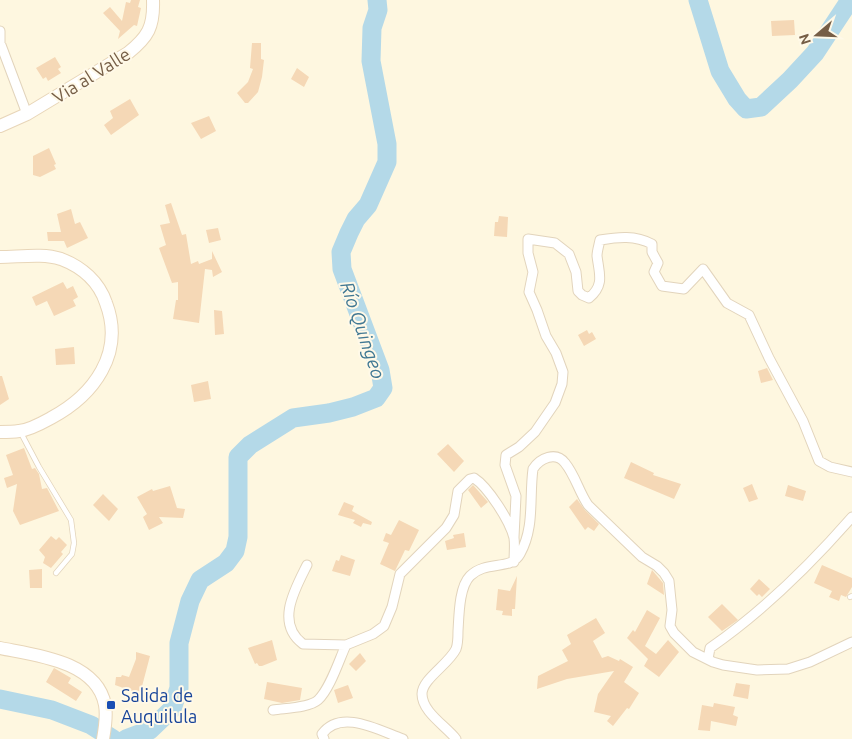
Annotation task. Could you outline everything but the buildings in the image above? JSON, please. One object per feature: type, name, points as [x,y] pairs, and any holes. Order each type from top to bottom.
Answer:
[{"type":"main road","name":"Via al Valle","points":[[0,126],[27,114],[128,53],[139,44],[148,34],[152,22],[153,0]]},
{"type":"main road","points":[[0,257],[48,257],[60,259],[77,267],[93,280],[103,293],[111,317],[112,342],[105,364],[95,382],[86,392],[60,413],[20,432],[0,432]]},
{"type":"main road","points":[[0,648],[54,659],[77,669],[91,679],[105,703],[106,719],[103,739]]},
{"type":"street","points":[[0,31],[0,45],[27,114]]},
{"type":"street","points":[[514,562],[516,496],[505,465],[506,455],[519,447],[535,432],[555,403],[562,384],[563,372],[556,353],[546,336],[529,292],[533,272],[528,253],[528,239],[556,243],[569,254],[576,272],[578,292],[589,298],[598,288],[600,270],[597,255],[600,240],[630,237],[652,244],[652,252],[658,263],[654,272],[662,286],[684,289],[703,269],[727,303],[749,315],[769,358],[803,421],[819,461],[830,467],[852,472]]},
{"type":"street","points":[[456,739],[427,707],[422,695],[423,687],[444,666],[456,649],[460,605],[465,584],[469,577],[479,569],[487,566],[499,566],[514,562],[520,554],[530,531],[533,469],[538,461],[544,458],[555,457],[565,462],[581,496],[588,505],[642,557],[657,566],[664,573],[669,581],[672,610],[670,626],[674,633],[693,652],[723,665],[747,669],[788,669],[810,662],[852,642]]},
{"type":"street","points":[[307,565],[295,590],[288,614],[290,629],[303,644],[346,645],[373,634],[384,626],[392,607],[400,574],[446,528],[454,515],[458,491],[470,479],[474,478],[488,491],[506,519],[514,537]]},
{"type":"street","points":[[708,659],[710,648],[735,631],[775,596],[852,516]]},
{"type":"street","points":[[273,710],[301,706],[317,701],[326,690],[346,645]]},
{"type":"street","points":[[324,739],[322,734],[326,728],[334,724],[349,723],[364,723],[403,739]]},
{"type":"lane","points":[[20,432],[39,468],[71,520],[74,543],[72,554],[56,572]]},
{"type":"waterway","name":"Río Quingeo","points":[[126,739],[150,730],[172,709],[179,688],[179,643],[190,601],[200,580],[226,563],[235,551],[238,537],[238,457],[250,445],[293,418],[329,413],[353,407],[376,398],[383,388],[380,370],[342,269],[341,252],[356,219],[368,205],[387,162],[387,144],[371,61],[372,28],[378,10],[377,0]]},
{"type":"waterway","name":"Río Quingeo","points":[[698,0],[720,71],[737,99],[746,109],[761,107],[790,80],[815,53],[850,0]]},
{"type":"waterway","name":"Río Quingeo","points":[[0,699],[52,710],[91,725],[113,739]]},
{"type":"place","name":"Salida de Auquilula","points":[[111,705]]}]
